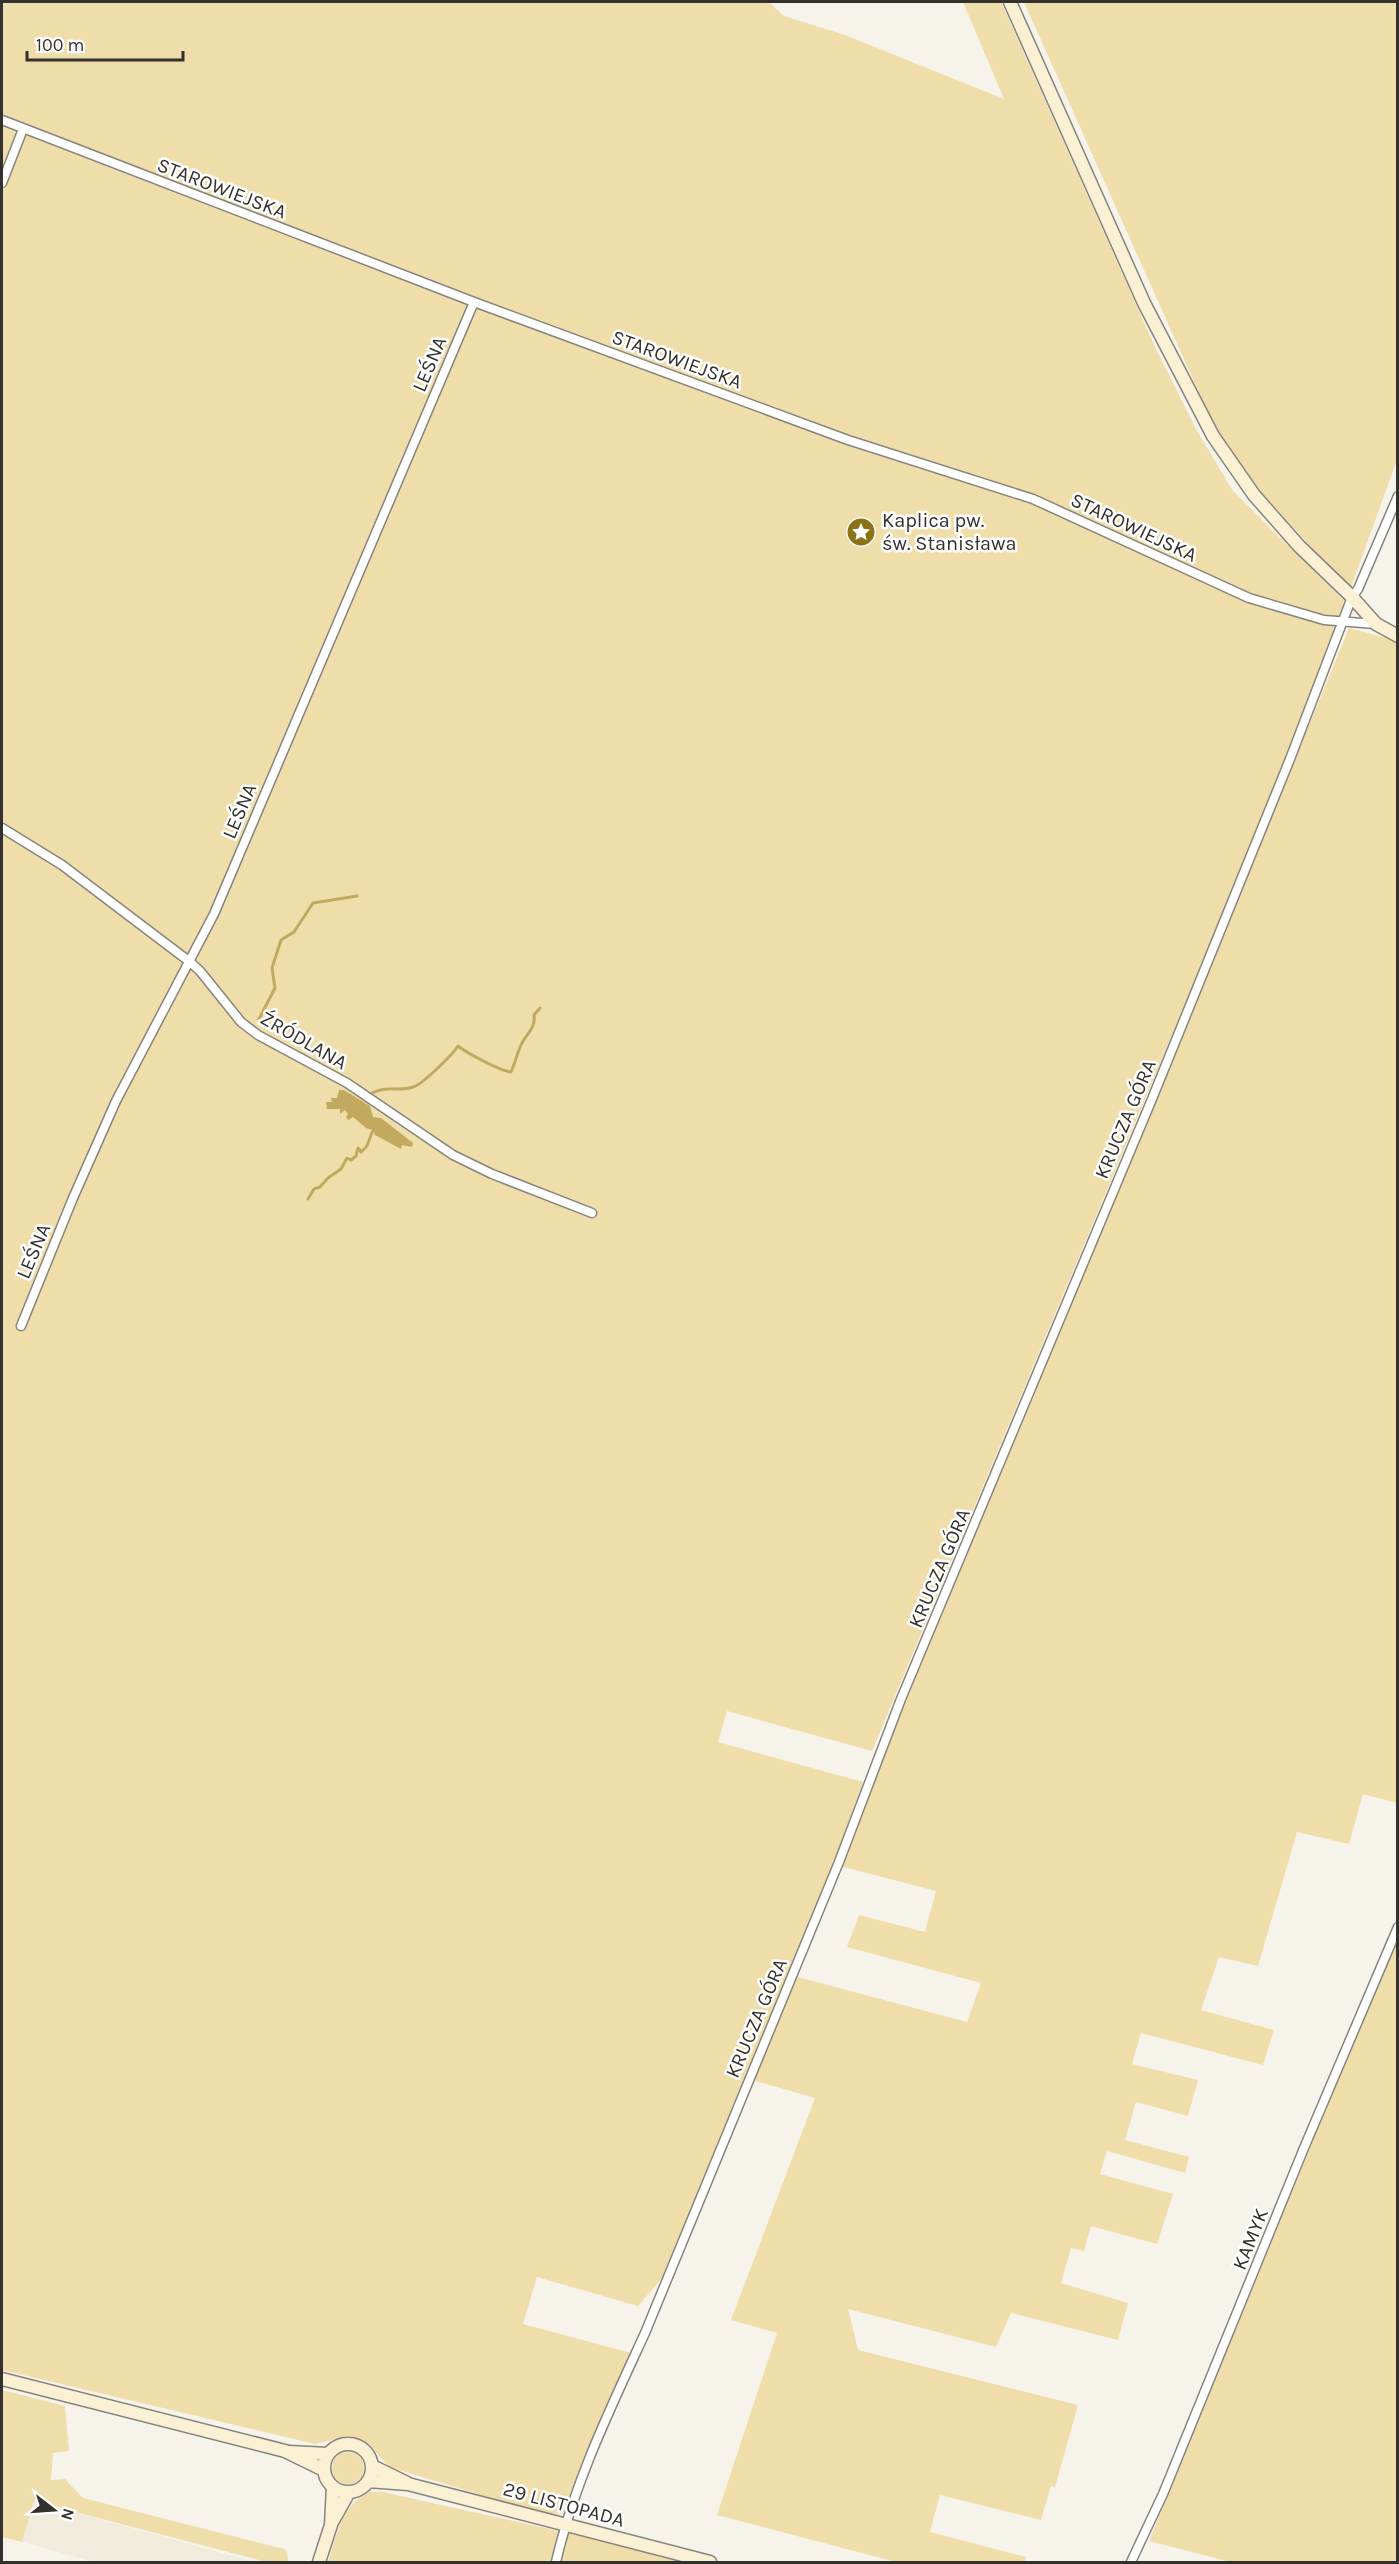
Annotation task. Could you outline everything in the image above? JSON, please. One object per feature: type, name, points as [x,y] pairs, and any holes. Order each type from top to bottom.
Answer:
[{"type":"street","points":[[1010,2],[1144,303],[1213,436],[1254,495],[1299,546],[1352,597],[1376,624],[1398,636]]},
{"type":"street","name":"STAROWIEJSKA","points":[[2,120],[474,302],[848,440],[1034,500],[1249,598],[1287,610],[1342,622],[1376,624]]},
{"type":"street","points":[[2,183],[23,129]]},
{"type":"street","name":"LEŚNA","points":[[21,1326],[73,1198],[117,1101],[214,914],[474,302]]},
{"type":"street","name":"KRUCZA GÓRA","points":[[556,2562],[566,2525],[610,2406],[645,2333],[839,1862],[902,1699],[1152,1099],[1290,759],[1352,597],[1358,589],[1398,496]]},
{"type":"street","name":"ŹRÓDLANA","points":[[2,828],[62,865],[190,962],[242,1022],[258,1035],[355,1089],[453,1155],[501,1178],[592,1213]]},
{"type":"street","name":"KAMYK","points":[[1131,2562],[1163,2494],[1304,2148],[1398,1927]]},
{"type":"street","points":[[2,2379],[285,2451],[328,2454]]},
{"type":"street","points":[[354,2444],[367,2452],[372,2466],[368,2481],[360,2489],[349,2492],[333,2487],[325,2477],[324,2470],[328,2454],[340,2445],[354,2444]]},
{"type":"street","points":[[285,2451],[324,2470]]},
{"type":"street","name":"29 LISTOPADA","points":[[372,2466],[408,2484]]},
{"type":"street","name":"29 LISTOPADA","points":[[368,2481],[408,2484],[710,2562]]},
{"type":"street","points":[[331,2526],[333,2487]]},
{"type":"street","points":[[319,2562],[331,2526],[349,2492]]},
{"type":"shaded area","points":[[2,2],[769,2],[784,16],[845,35],[1004,99],[963,2],[1001,2],[1155,347],[1197,431],[1233,491],[1344,601],[1334,629],[1334,648],[872,1751],[727,1711],[718,1742],[863,1782],[835,1860],[663,2277],[638,2306],[537,2277],[523,2324],[631,2353],[596,2430],[566,2509],[562,2514],[538,2512],[389,2467],[369,2444],[360,2439],[348,2436],[315,2444],[2,2370]]},
{"type":"shaded area","points":[[1024,2],[1397,2],[1397,460],[1350,590],[1226,453]]},
{"type":"shaded area","points":[[1349,628],[1398,641],[1397,1803],[1363,1794],[1349,1844],[1297,1832],[1258,1966],[1219,1957],[1201,2010],[1274,2030],[1263,2065],[1141,2033],[1132,2064],[1198,2080],[1188,2116],[1136,2102],[1125,2140],[1189,2157],[1185,2173],[1107,2151],[1100,2174],[1173,2194],[1157,2244],[1091,2226],[1084,2251],[1071,2248],[1061,2283],[1128,2303],[1118,2340],[1011,2313],[996,2347],[848,2309],[858,2350],[1078,2405],[1055,2487],[1051,2486],[1041,2520],[940,2495],[930,2532],[1026,2557],[1025,2562],[896,2562],[717,2515],[777,2333],[731,2320],[815,2098],[752,2080],[794,1976],[967,2022],[981,1983],[847,1947],[859,1915],[925,1932],[936,1891],[840,1866],[925,1647],[1155,1100]]},
{"type":"shaded area","points":[[339,1090],[344,1090],[370,1106],[373,1117],[381,1118],[413,1143],[412,1147],[402,1145],[401,1149],[375,1135],[373,1130],[366,1128],[353,1117],[348,1120],[345,1110],[340,1114],[340,1109],[327,1109],[326,1102],[332,1102],[331,1098],[337,1098]]},
{"type":"shaded area","points":[[1397,1936],[1397,2562],[1231,2562],[1149,2541]]},
{"type":"shaded area","points":[[2,2390],[65,2406],[69,2451],[53,2453],[51,2480],[65,2479],[83,2498],[284,2549],[287,2551],[288,2562],[266,2562],[34,2501],[22,2542],[2,2537]]},
{"type":"shaded area","points":[[348,2452],[359,2457],[364,2468],[359,2479],[348,2484],[337,2479],[332,2468],[337,2457]]},
{"type":"shaded area","points":[[369,2492],[383,2492],[599,2540],[682,2562],[328,2562],[346,2513],[352,2505]]},
{"type":"shaded area","points":[[34,2501],[254,2562],[95,2562],[22,2542]]},
{"type":"waterway","points":[[259,1019],[275,988],[272,968],[281,940],[294,932],[313,903],[357,896]]},
{"type":"waterway","points":[[372,1093],[383,1089],[408,1088],[417,1085],[437,1069],[458,1046],[484,1061],[511,1072],[521,1045],[532,1027],[534,1015],[540,1008]]},
{"type":"waterway","points":[[308,1199],[314,1189],[320,1187],[341,1169],[347,1158],[351,1160],[356,1156],[358,1148],[361,1152],[367,1146],[373,1130]]},
{"type":"place","name":"Kaplica pw. św. Stanisława","points":[[861,532]]}]
